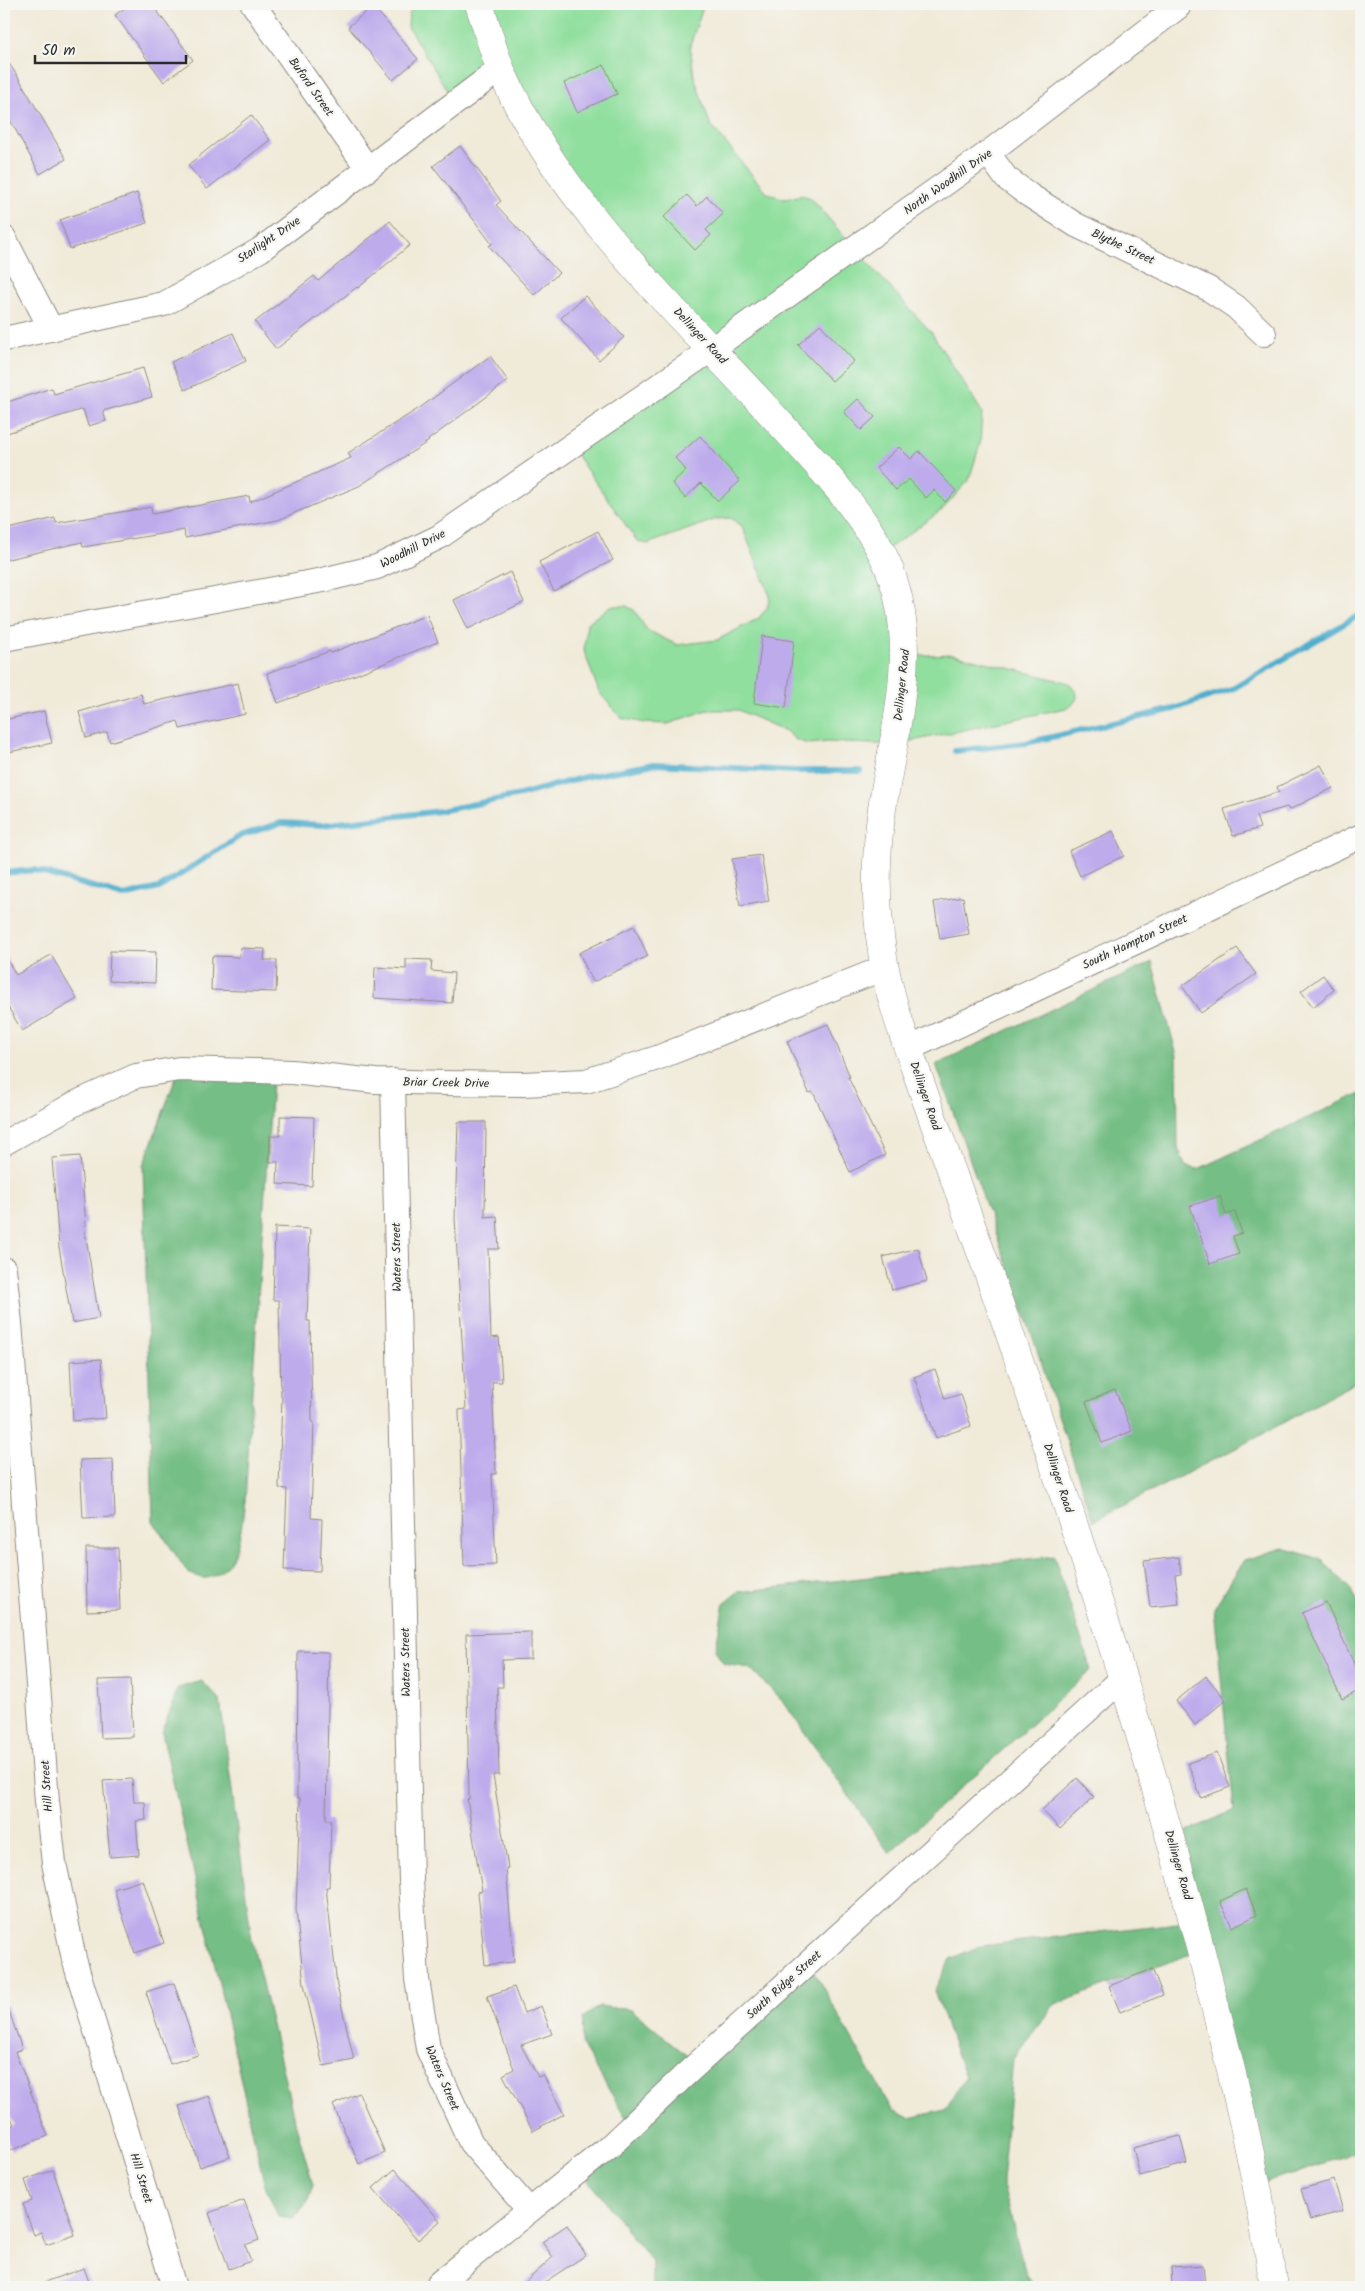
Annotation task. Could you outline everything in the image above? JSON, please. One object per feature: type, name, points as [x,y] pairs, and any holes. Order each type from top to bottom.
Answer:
[{"type":"street","name":"Buford Street","points":[[253,4],[368,169]]},
{"type":"street","name":"Dellinger Road","points":[[479,4],[500,69],[525,118],[553,165],[603,230],[838,490],[882,554],[900,598],[906,642],[900,716],[881,814],[874,879],[876,913],[884,968],[908,1049],[1017,1354],[1157,1788],[1194,1922],[1232,2074],[1257,2185],[1274,2287]]},
{"type":"street","name":"North Woodhill Drive","points":[[712,349],[988,153],[1178,7]]},
{"type":"street","name":"Starlight Drive","points":[[4,339],[164,304],[260,250],[500,69]]},
{"type":"street","name":"Blythe Street","points":[[988,153],[1006,178],[1029,195],[1076,225],[1209,289],[1236,307],[1264,334]]},
{"type":"street","points":[[4,238],[50,329]]},
{"type":"street","name":"Woodhill Drive","points":[[4,639],[323,580],[377,567],[439,537],[712,349]]},
{"type":"street","name":"South Hampton Street","points":[[908,1049],[1361,836]]},
{"type":"street","name":"Briar Creek Drive","points":[[4,1143],[76,1103],[136,1076],[179,1069],[292,1072],[393,1082],[523,1084],[586,1081],[657,1058],[884,968]]},
{"type":"street","name":"Waters Street","points":[[393,1082],[411,1881],[417,1979],[428,2049],[471,2143],[529,2210]]},
{"type":"street","name":"Hill Street","points":[[4,1269],[11,1333],[47,1801],[54,1863],[74,1959],[174,2287]]},
{"type":"street","name":"South Ridge Street","points":[[438,2283],[609,2147],[684,2075],[1123,1678]]},
{"type":"green space","points":[[418,4],[704,4],[690,45],[694,76],[710,124],[767,193],[785,199],[802,195],[811,198],[931,332],[982,412],[980,444],[969,480],[942,510],[882,553],[905,656],[953,654],[1069,683],[1077,694],[1074,703],[1066,708],[894,745],[827,742],[808,744],[796,740],[786,731],[738,710],[707,710],[668,724],[644,723],[621,718],[599,692],[584,651],[587,623],[611,606],[626,606],[634,610],[647,630],[677,645],[717,640],[759,618],[767,608],[770,596],[742,526],[731,518],[717,519],[647,544],[637,541],[570,446],[711,349],[603,230],[500,69],[455,103],[408,27],[409,14]]},
{"type":"green space","points":[[1152,962],[1177,1056],[1178,1147],[1185,1166],[1198,1169],[1361,1093],[1361,1379],[1254,1439],[1093,1521],[1034,1341],[936,1064]]},
{"type":"green space","points":[[273,1066],[245,1501],[242,1523],[237,1547],[226,1567],[218,1574],[203,1578],[188,1573],[153,1521],[143,1166],[179,1069]]},
{"type":"green space","points":[[1283,1548],[1321,1559],[1351,1590],[1361,1608],[1361,2151],[1257,2185],[1201,1950],[1054,2005],[1013,2059],[1002,2182],[1026,2275],[1033,2287],[653,2287],[653,2264],[581,2170],[631,2126],[582,2045],[583,2018],[599,2006],[632,2010],[697,2064],[809,1963],[892,2110],[909,2118],[945,2110],[965,2078],[934,1991],[950,1959],[980,1946],[1194,1921],[1171,1839],[1234,1810],[1214,1608],[1244,1560]]},
{"type":"green space","points":[[1054,1556],[1091,1670],[889,1853],[784,1703],[750,1668],[724,1664],[715,1651],[724,1603],[738,1592]]},
{"type":"green space","points":[[202,1681],[220,1700],[252,1941],[294,2118],[313,2185],[307,2204],[293,2219],[278,2217],[264,2182],[162,1733],[178,1688]]},
{"type":"building","points":[[130,4],[152,4],[193,60],[164,82],[115,15]]},
{"type":"building","points":[[373,6],[418,59],[393,80],[348,27]]},
{"type":"building","points":[[4,56],[66,159],[40,174],[4,109]]},
{"type":"building","points":[[604,65],[617,94],[577,112],[564,83]]},
{"type":"building","points":[[251,115],[270,140],[207,189],[188,165]]},
{"type":"building","points":[[460,146],[501,201],[496,205],[559,273],[534,295],[489,246],[492,244],[433,166]]},
{"type":"building","points":[[137,193],[147,223],[70,249],[60,220]]},
{"type":"building","points":[[687,195],[697,206],[707,196],[723,214],[706,230],[711,235],[695,250],[664,217]]},
{"type":"building","points":[[390,221],[410,245],[358,288],[276,349],[255,322],[314,276],[318,281]]},
{"type":"building","points":[[585,296],[624,337],[599,360],[561,318]]},
{"type":"building","points":[[820,324],[854,361],[832,381],[798,345]]},
{"type":"building","points":[[233,333],[246,361],[185,390],[171,362]]},
{"type":"building","points":[[490,356],[508,381],[429,441],[359,486],[278,520],[185,538],[184,530],[83,547],[82,542],[4,560],[4,530],[55,518],[56,523],[151,507],[152,514],[249,496],[250,502],[351,458],[348,453],[421,407]]},
{"type":"building","points":[[143,368],[152,397],[103,411],[106,421],[88,426],[83,409],[4,434],[4,403],[52,388],[54,394]]},
{"type":"building","points":[[858,399],[875,417],[861,430],[844,412]]},
{"type":"building","points":[[700,436],[740,481],[718,501],[701,483],[685,498],[672,483],[686,470],[675,458]]},
{"type":"building","points":[[899,447],[911,459],[919,451],[956,491],[945,502],[934,490],[926,498],[909,479],[896,490],[876,468]]},
{"type":"building","points":[[598,531],[613,560],[554,591],[539,562]]},
{"type":"building","points":[[510,572],[524,602],[468,629],[454,600]]},
{"type":"building","points":[[427,615],[438,642],[278,703],[267,673],[330,651],[331,653]]},
{"type":"building","points":[[762,636],[794,641],[786,708],[754,703]]},
{"type":"building","points":[[238,683],[245,714],[180,729],[178,721],[110,742],[107,732],[86,738],[79,712],[141,694],[144,704]]},
{"type":"building","points":[[44,711],[52,743],[4,753],[4,720]]},
{"type":"building","points":[[1321,765],[1333,788],[1289,810],[1287,807],[1256,816],[1260,828],[1233,836],[1224,809],[1279,792],[1277,787]]},
{"type":"building","points":[[1113,831],[1124,856],[1080,876],[1069,851]]},
{"type":"building","points":[[761,855],[769,901],[740,906],[732,859]]},
{"type":"building","points":[[963,897],[969,934],[940,939],[934,902]]},
{"type":"building","points":[[634,926],[648,956],[593,982],[579,953]]},
{"type":"building","points":[[240,948],[265,949],[264,960],[277,960],[276,992],[211,990],[212,956],[239,957]]},
{"type":"building","points":[[1237,948],[1256,974],[1201,1013],[1182,986]]},
{"type":"building","points":[[110,951],[156,952],[155,983],[109,981]]},
{"type":"building","points":[[4,954],[16,975],[51,955],[77,999],[22,1031],[4,1000]]},
{"type":"building","points":[[406,959],[432,960],[431,971],[454,973],[452,1003],[374,998],[375,967],[406,969]]},
{"type":"building","points":[[1323,975],[1334,990],[1313,1007],[1301,991]]},
{"type":"building","points":[[828,1024],[850,1077],[848,1077],[885,1155],[850,1172],[813,1092],[809,1093],[787,1041]]},
{"type":"building","points":[[280,1116],[314,1117],[312,1186],[277,1184],[278,1162],[269,1162],[270,1136],[280,1136]]},
{"type":"building","points":[[458,1122],[486,1122],[485,1217],[497,1216],[499,1249],[488,1249],[491,1338],[499,1337],[502,1382],[492,1382],[496,1474],[492,1474],[496,1565],[464,1566],[459,1410],[466,1409],[455,1218]]},
{"type":"building","points":[[80,1156],[86,1225],[84,1225],[99,1318],[72,1323],[59,1247],[52,1158]]},
{"type":"building","points":[[1220,1196],[1226,1215],[1235,1212],[1242,1233],[1233,1236],[1239,1254],[1210,1264],[1190,1206]]},
{"type":"building","points":[[275,1227],[310,1229],[307,1321],[310,1321],[312,1422],[314,1422],[311,1518],[322,1519],[320,1571],[284,1570],[287,1489],[279,1488],[282,1397],[279,1300],[273,1300]]},
{"type":"building","points":[[918,1248],[927,1281],[892,1290],[883,1257]]},
{"type":"building","points":[[101,1359],[106,1418],[73,1421],[70,1361]]},
{"type":"building","points":[[935,1369],[945,1399],[961,1394],[971,1426],[936,1438],[914,1377]]},
{"type":"building","points":[[1115,1390],[1132,1431],[1102,1443],[1086,1402]]},
{"type":"building","points":[[113,1459],[115,1517],[83,1518],[80,1460]]},
{"type":"building","points":[[86,1548],[118,1548],[120,1610],[87,1611]]},
{"type":"building","points":[[1179,1557],[1181,1574],[1175,1575],[1179,1604],[1150,1607],[1144,1561]]},
{"type":"building","points":[[1326,1602],[1361,1679],[1361,1690],[1342,1699],[1302,1613]]},
{"type":"building","points":[[531,1632],[531,1659],[502,1660],[503,1687],[497,1687],[499,1775],[493,1775],[508,1868],[506,1868],[514,1962],[485,1965],[478,1892],[482,1891],[467,1799],[469,1799],[466,1634]]},
{"type":"building","points":[[298,1651],[329,1652],[326,1820],[331,1820],[329,1887],[326,1887],[337,1986],[354,2060],[323,2066],[304,1984],[296,1910],[300,1798],[297,1798]]},
{"type":"building","points":[[1206,1676],[1226,1700],[1195,1725],[1176,1701]]},
{"type":"building","points":[[130,1679],[133,1737],[101,1738],[98,1680]]},
{"type":"building","points":[[1217,1753],[1230,1787],[1201,1798],[1188,1763]]},
{"type":"building","points":[[1077,1778],[1094,1797],[1060,1829],[1042,1810]]},
{"type":"building","points":[[132,1779],[134,1802],[145,1802],[146,1820],[136,1821],[139,1855],[110,1857],[103,1781]]},
{"type":"building","points":[[143,1880],[164,1943],[135,1953],[114,1889]]},
{"type":"building","points":[[1246,1889],[1257,1915],[1232,1927],[1220,1901]]},
{"type":"building","points":[[1152,1969],[1163,1995],[1120,2012],[1109,1986]]},
{"type":"building","points":[[174,1983],[198,2055],[170,2064],[146,1992]]},
{"type":"building","points":[[514,1987],[524,2013],[541,2006],[552,2034],[521,2045],[538,2077],[543,2075],[564,2114],[533,2131],[503,2075],[514,2069],[487,1996]]},
{"type":"building","points":[[7,2005],[22,2049],[15,2052],[48,2136],[11,2150],[4,2131],[4,2129],[14,2125],[4,2099],[4,2006]]},
{"type":"building","points":[[359,2093],[385,2153],[359,2164],[333,2105]]},
{"type":"building","points":[[209,2096],[230,2157],[200,2167],[179,2106]]},
{"type":"building","points":[[1180,2136],[1187,2163],[1140,2176],[1133,2148]]},
{"type":"building","points":[[395,2169],[440,2221],[418,2240],[373,2188]]},
{"type":"building","points":[[53,2170],[75,2235],[46,2245],[41,2232],[34,2235],[23,2204],[32,2201],[25,2180]]},
{"type":"building","points":[[1334,2180],[1343,2211],[1310,2220],[1301,2189]]},
{"type":"building","points":[[244,2200],[259,2240],[245,2245],[251,2261],[229,2269],[209,2213]]},
{"type":"building","points":[[567,2225],[586,2255],[537,2287],[520,2287],[553,2257],[542,2242]]},
{"type":"building","points":[[1203,2265],[1205,2287],[1172,2287],[1171,2267]]},
{"type":"building","points":[[84,2268],[91,2287],[36,2287],[36,2285]]},
{"type":"waterway","points":[[955,751],[1026,743],[1174,709],[1234,688],[1361,614]]},
{"type":"waterway","points":[[4,873],[34,870],[124,896],[159,888],[240,836],[281,823],[322,825],[440,811],[520,795],[585,777],[654,764],[795,771],[860,771]]}]
